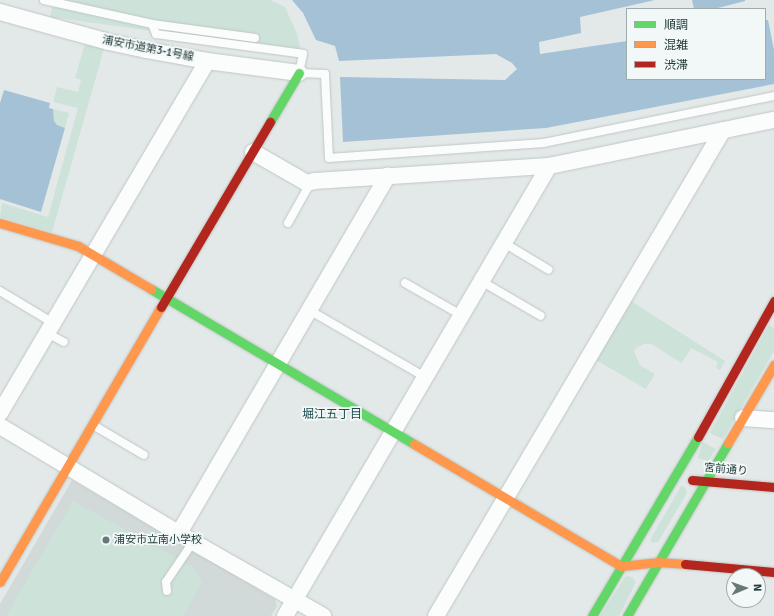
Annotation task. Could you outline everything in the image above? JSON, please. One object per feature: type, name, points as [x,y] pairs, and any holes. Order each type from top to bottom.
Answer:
[{"type":"street","name":"浦安市道第3-1号線","points":[[0,12],[108,42],[207,61],[299,73]]},
{"type":"street","points":[[0,413],[207,61]]},
{"type":"street","points":[[0,582],[299,73]]},
{"type":"street","points":[[253,152],[307,183],[388,176],[549,166],[774,120]]},
{"type":"street","points":[[436,616],[723,130]]},
{"type":"street","points":[[285,616],[549,166]]},
{"type":"street","points":[[179,533],[388,176]]},
{"type":"street","points":[[0,223],[78,246],[621,566],[658,562],[774,572]]},
{"type":"street","points":[[592,616],[675,478],[773,305]]},
{"type":"street","points":[[627,616],[774,365]]},
{"type":"street","points":[[743,418],[774,420]]},
{"type":"street","points":[[0,426],[193,542],[323,616]]},
{"type":"street","name":"宮前通り","points":[[675,478],[774,487]]},
{"type":"lane","points":[[44,0],[152,24],[255,38]]},
{"type":"lane","points":[[152,24],[156,34],[303,54],[299,73],[325,74],[329,158],[547,142],[774,96]]},
{"type":"lane","points":[[288,223],[311,182]]},
{"type":"lane","points":[[504,243],[549,270]]},
{"type":"lane","points":[[481,281],[541,316]]},
{"type":"lane","points":[[405,283],[461,315]]},
{"type":"lane","points":[[0,291],[50,328],[64,342]]},
{"type":"lane","points":[[309,310],[425,377]]},
{"type":"lane","points":[[92,424],[144,455]]},
{"type":"lane","points":[[168,591],[166,582],[193,542]]},
{"type":"shaded area","name":"浦安市立南小学校","points":[[72,480],[275,599],[277,606],[271,616],[0,616],[0,604]]},
{"type":"green space","points":[[54,0],[270,0],[285,7],[297,34],[301,51],[50,17]]},
{"type":"green space","points":[[85,43],[104,49],[52,232],[0,217],[2,203],[48,217],[78,108],[53,102],[57,87],[78,92],[81,80],[75,78]]},
{"type":"green space","points":[[53,109],[69,113],[65,128],[57,125],[54,121]]},
{"type":"green space","points":[[631,301],[725,361],[720,370],[716,368],[718,362],[691,348],[682,363],[651,344],[644,344],[636,348],[634,352],[640,365],[655,374],[646,389],[596,360]]},
{"type":"green space","points":[[769,325],[774,328],[774,351],[723,439],[710,433]]},
{"type":"green space","points":[[703,442],[716,449],[708,461],[698,458]]},
{"type":"green space","points":[[681,486],[685,487],[687,493],[658,542],[652,543],[650,540]]},
{"type":"green space","name":"浦安市立南小学校","points":[[73,501],[193,567],[202,583],[183,616],[6,616]]},
{"type":"green space","points":[[626,576],[632,577],[636,582],[619,616],[600,616]]},
{"type":"water","points":[[292,0],[655,0],[580,17],[581,33],[539,42],[540,54],[626,41],[626,80],[766,80],[766,20],[768,20],[774,50],[774,84],[546,128],[343,142],[340,77],[505,80],[517,69],[512,63],[496,54],[339,61],[335,46],[316,40],[303,13]]},
{"type":"water","points":[[692,0],[745,0],[718,8],[694,8]]},
{"type":"water","points":[[4,90],[50,103],[49,108],[53,109],[54,121],[57,125],[65,128],[41,212],[0,199],[0,103]]},
{"type":"traffic: fast","points":[[270,122],[299,73]]},
{"type":"traffic: fast","points":[[151,289],[414,444]]},
{"type":"traffic: fast","points":[[592,616],[698,437]]},
{"type":"traffic: fast","points":[[627,616],[728,443]]},
{"type":"traffic: slow","points":[[0,223],[78,246],[151,289]]},
{"type":"traffic: slow","points":[[0,582],[161,307]]},
{"type":"traffic: slow","points":[[728,443],[774,365]]},
{"type":"traffic: slow","points":[[414,444],[621,566],[658,562],[685,564]]},
{"type":"traffic: jam","points":[[161,307],[270,122]]},
{"type":"traffic: jam","points":[[698,437],[774,301]]},
{"type":"traffic: jam","points":[[692,480],[774,487]]},
{"type":"traffic: jam","points":[[685,564],[774,572]]},
{"type":"place","name":"浦安市立南小学校","points":[[106,540]]},
{"type":"district","name":"堀江五丁目","points":[[332,415]]}]
